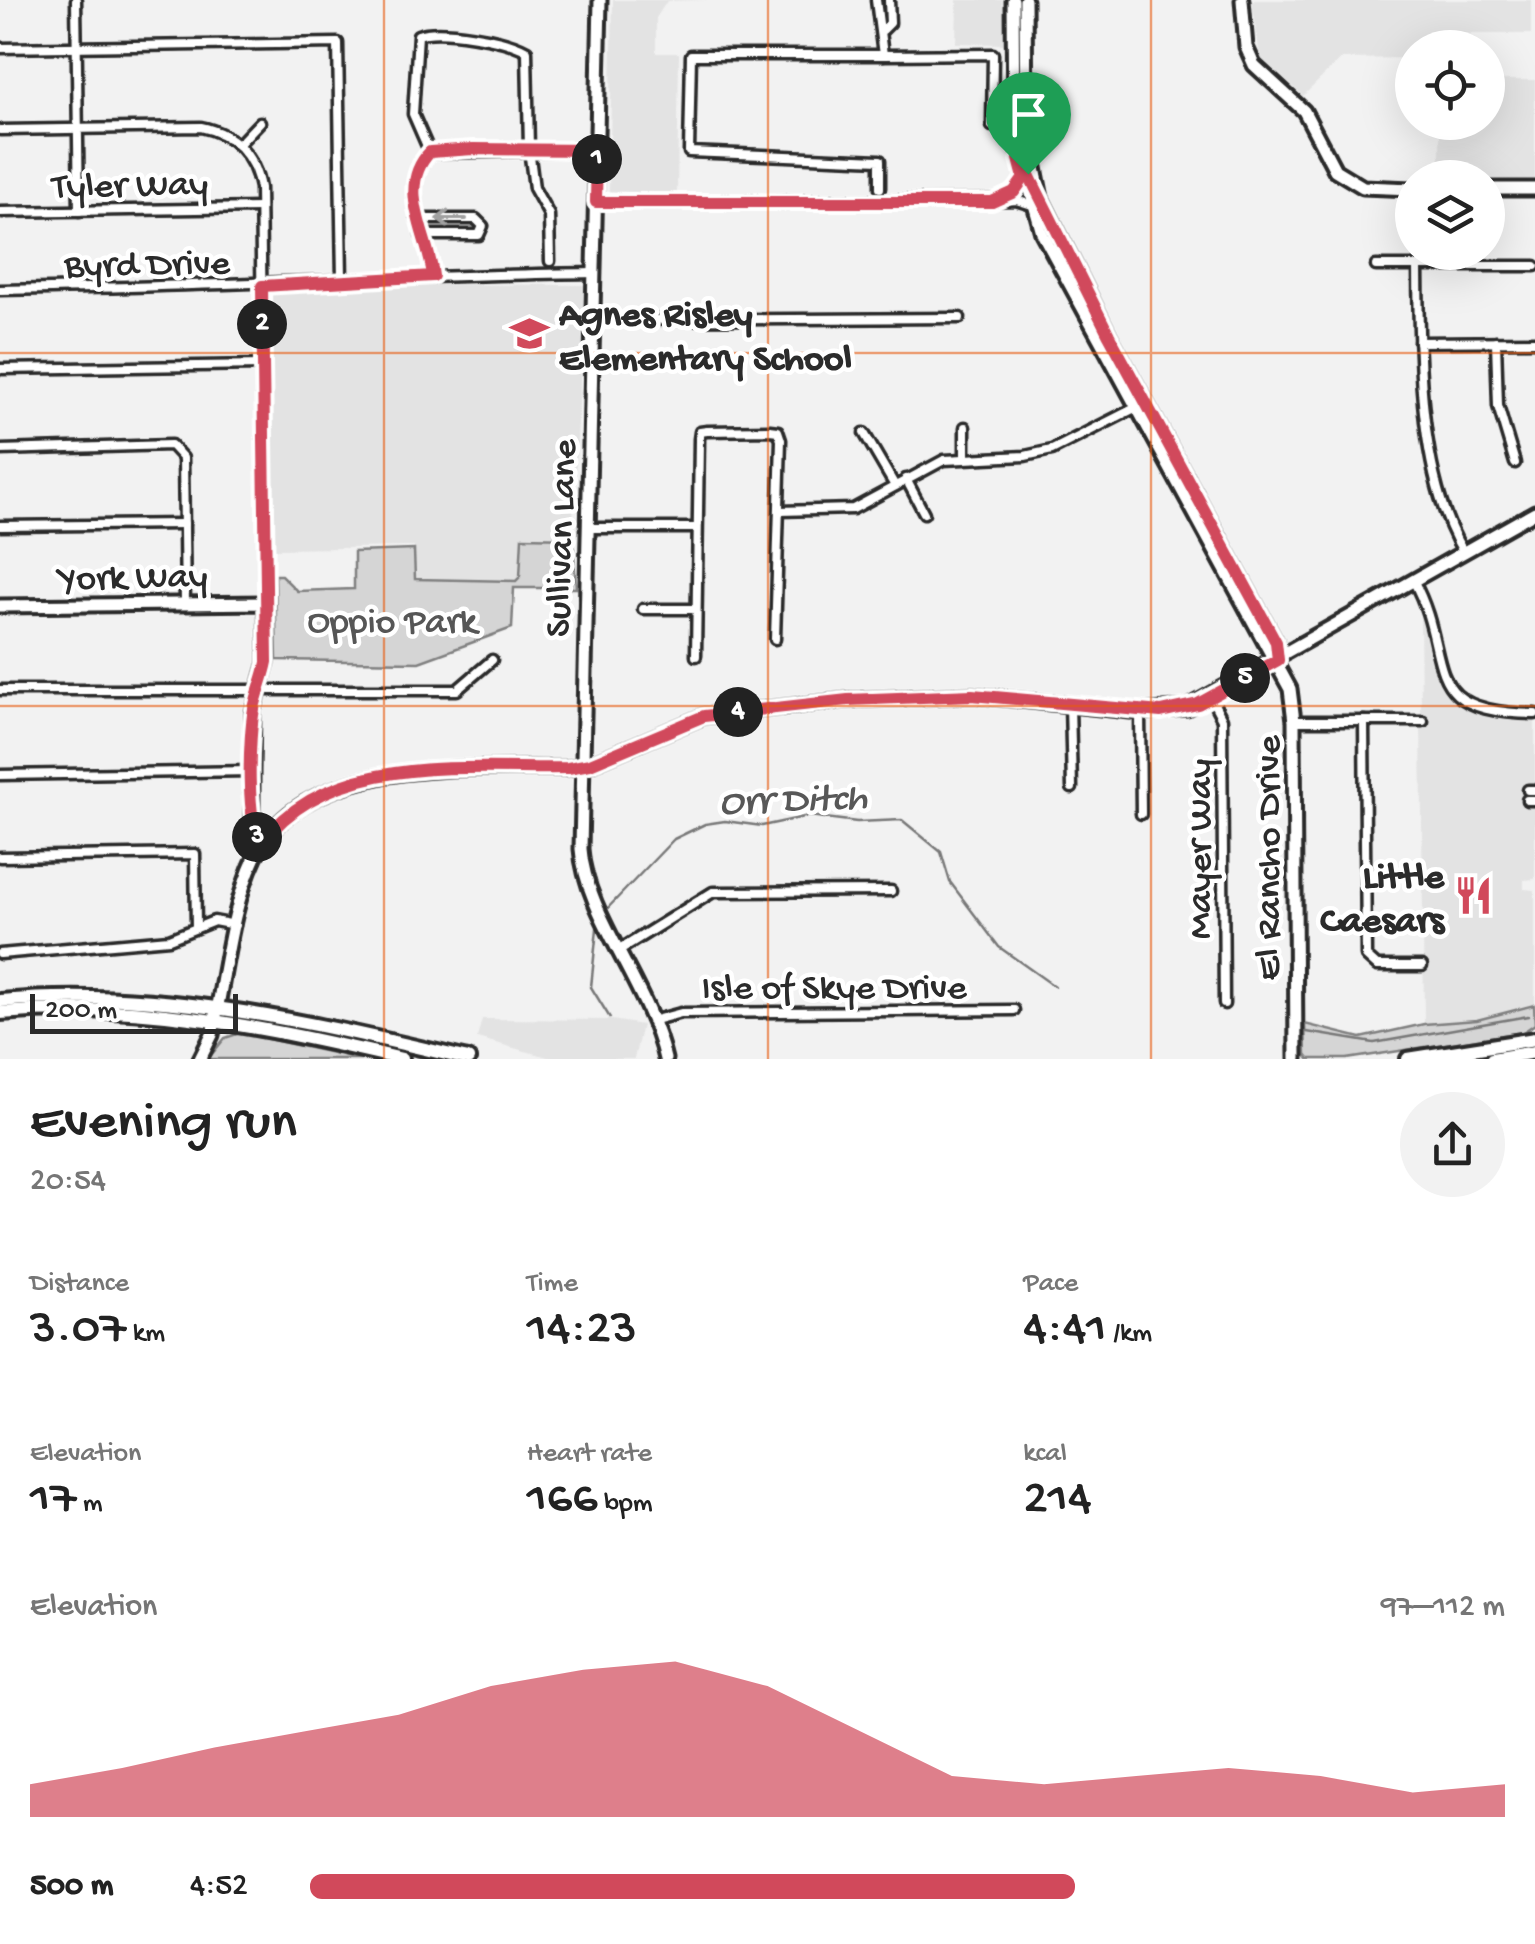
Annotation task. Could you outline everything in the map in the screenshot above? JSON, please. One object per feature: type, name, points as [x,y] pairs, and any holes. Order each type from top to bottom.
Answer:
[{"type":"main road","points":[[0,1001],[112,997],[217,1012],[468,1059]]},
{"type":"main road","points":[[0,1013],[137,1009],[217,1012],[402,1059]]},
{"type":"main road","points":[[1408,1059],[1535,1040]]},
{"type":"main road","points":[[1492,1059],[1535,1052]]},
{"type":"street","points":[[76,0],[80,210]]},
{"type":"street","name":"Sullivan Lane","points":[[600,0],[582,862],[655,1020],[665,1059]]},
{"type":"street","points":[[876,0],[876,22],[883,30],[883,55]]},
{"type":"street","points":[[883,30],[890,23],[889,0]]},
{"type":"street","name":"El Rancho Drive","points":[[1013,0],[1013,123],[1024,178],[1050,251],[1264,648],[1278,660]]},
{"type":"street","name":"El Rancho Drive","points":[[1025,0],[1026,122],[1037,186],[1090,300],[1276,642],[1278,660],[1290,689],[1294,721],[1296,1059]]},
{"type":"street","points":[[1242,0],[1246,47],[1254,66],[1304,111],[1335,170],[1363,187],[1395,188]]},
{"type":"street","points":[[430,152],[414,114],[418,35],[435,31],[527,51],[528,149],[534,188],[549,215],[550,261]]},
{"type":"street","points":[[0,48],[338,43],[342,278]]},
{"type":"street","points":[[880,188],[880,160],[690,152],[691,55],[993,54],[992,126],[1013,123]]},
{"type":"street","points":[[238,145],[260,122]]},
{"type":"street","points":[[0,130],[201,128],[238,145],[258,176],[267,662],[253,712],[252,828],[262,843]]},
{"type":"street","points":[[430,152],[597,150]]},
{"type":"street","points":[[430,152],[417,174],[417,219],[433,276]]},
{"type":"street","points":[[1019,159],[1037,186]]},
{"type":"street","points":[[992,202],[1014,192],[1024,178]]},
{"type":"street","points":[[1505,189],[1535,189]]},
{"type":"street","points":[[596,202],[1032,205]]},
{"type":"street","name":"Tyler Way","points":[[0,212],[260,208]]},
{"type":"street","points":[[417,219],[476,219],[484,226],[478,235],[421,236]]},
{"type":"street","points":[[1376,266],[1395,266]]},
{"type":"street","points":[[1505,266],[1535,266]]},
{"type":"street","points":[[1418,270],[1421,386],[1444,516],[1464,553]]},
{"type":"street","name":"Byrd Drive","points":[[0,290],[262,286],[342,278],[594,273]]},
{"type":"street","points":[[593,320],[960,318]]},
{"type":"street","points":[[1418,342],[1535,341]]},
{"type":"street","points":[[1496,342],[1498,406],[1515,463]]},
{"type":"street","points":[[0,369],[263,365]]},
{"type":"street","points":[[780,511],[853,509],[944,460],[1025,456],[1052,450],[1135,408]]},
{"type":"street","points":[[965,427],[966,458]]},
{"type":"street","points":[[696,656],[700,432],[778,431],[780,511],[775,639]]},
{"type":"street","points":[[864,433],[895,486]]},
{"type":"street","points":[[0,450],[175,447],[183,458],[185,604]]},
{"type":"street","points":[[906,479],[924,513]]},
{"type":"street","points":[[200,1059],[217,1012],[249,871],[262,843],[301,806],[385,774],[583,766],[704,716],[922,695],[1140,712],[1187,708],[1212,698],[1535,512]]},
{"type":"street","points":[[0,526],[184,524]]},
{"type":"street","points":[[588,528],[696,528]]},
{"type":"street","points":[[1412,580],[1432,618],[1437,667],[1450,688],[1477,707],[1535,714]]},
{"type":"street","name":"York Way","points":[[0,606],[266,602]]},
{"type":"street","points":[[644,609],[696,609]]},
{"type":"street","points":[[0,690],[457,690],[492,660]]},
{"type":"street","name":"Mayer Way","points":[[1212,698],[1222,718],[1224,1004]]},
{"type":"street","points":[[1070,704],[1072,788]]},
{"type":"street","points":[[1140,712],[1141,814]]},
{"type":"street","points":[[1294,721],[1424,721]]},
{"type":"street","points":[[1364,721],[1366,956],[1377,966],[1422,966]]},
{"type":"street","points":[[0,775],[252,771]]},
{"type":"street","points":[[0,857],[195,854],[196,928]]},
{"type":"street","points":[[620,949],[713,892],[892,890]]},
{"type":"street","points":[[0,954],[169,939],[214,921],[236,925]]},
{"type":"street","name":"Isle of Skye Drive","points":[[655,1020],[680,1013],[1014,1010]]},
{"type":"shaded area","points":[[613,0],[709,0],[667,1],[656,18],[656,53],[679,53],[677,194],[609,191]]},
{"type":"shaded area","points":[[957,0],[1002,0],[1007,44],[956,43]]},
{"type":"shaded area","points":[[1252,0],[1531,0],[1531,34],[1505,34],[1505,30],[1395,30],[1395,58],[1341,59],[1303,96],[1260,57]]},
{"type":"shaded area","points":[[1505,80],[1535,80],[1535,181],[1505,180],[1505,160],[1440,160],[1440,140],[1505,140]]},
{"type":"shaded area","points":[[355,284],[585,285],[572,538],[522,536],[520,578],[516,581],[415,579],[414,547],[274,549],[270,294]]},
{"type":"shaded area","points":[[1424,612],[1433,668],[1455,700],[1484,713],[1535,718],[1535,879],[1524,880],[1524,889],[1535,890],[1535,1005],[1477,1020],[1424,1024],[1420,614]]},
{"type":"shaded area","points":[[482,1019],[612,1020],[642,1025],[634,1059],[555,1059],[477,1038]]},
{"type":"green space","name":"Oppio Park","points":[[522,537],[573,538],[576,588],[514,588],[512,628],[419,662],[277,660],[275,575],[281,575],[297,591],[354,589],[354,552],[414,550],[415,579],[516,581],[520,577]]},
{"type":"green space","points":[[1534,1005],[1535,1024],[1523,1032],[1347,1059],[1309,1059],[1306,1055],[1305,1024],[1361,1038],[1424,1024],[1477,1020]]},
{"type":"green space","points":[[240,1033],[361,1059],[208,1059],[225,1038]]},
{"type":"waterway","name":"Orr Ditch","points":[[603,913],[674,839],[705,824],[725,821],[762,826],[809,816],[857,822],[902,820],[941,852],[950,882],[999,947],[1054,986]]},
{"type":"waterway","name":"Orr Ditch","points":[[598,919],[591,987],[610,1018]]},
{"type":"waterway","name":"Orr Ditch","points":[[1307,1032],[1374,1043],[1528,1016]]},
{"type":"place","name":"Agnes Risley Elementary School","points":[[529,333]]},
{"type":"place","name":"Little Caesars","points":[[1474,895]]},
{"type":"route","points":[[597,150],[596,202],[992,202],[1014,192],[1024,178],[1019,159],[1028,174],[1145,403],[1276,642],[1278,660],[1212,698],[1187,708],[1161,712],[942,694],[704,716],[590,764],[568,768],[400,772],[371,777],[301,806],[262,843],[252,828],[252,722],[267,662],[262,286],[358,277],[433,276],[415,207],[419,166],[430,152],[597,150]]}]
